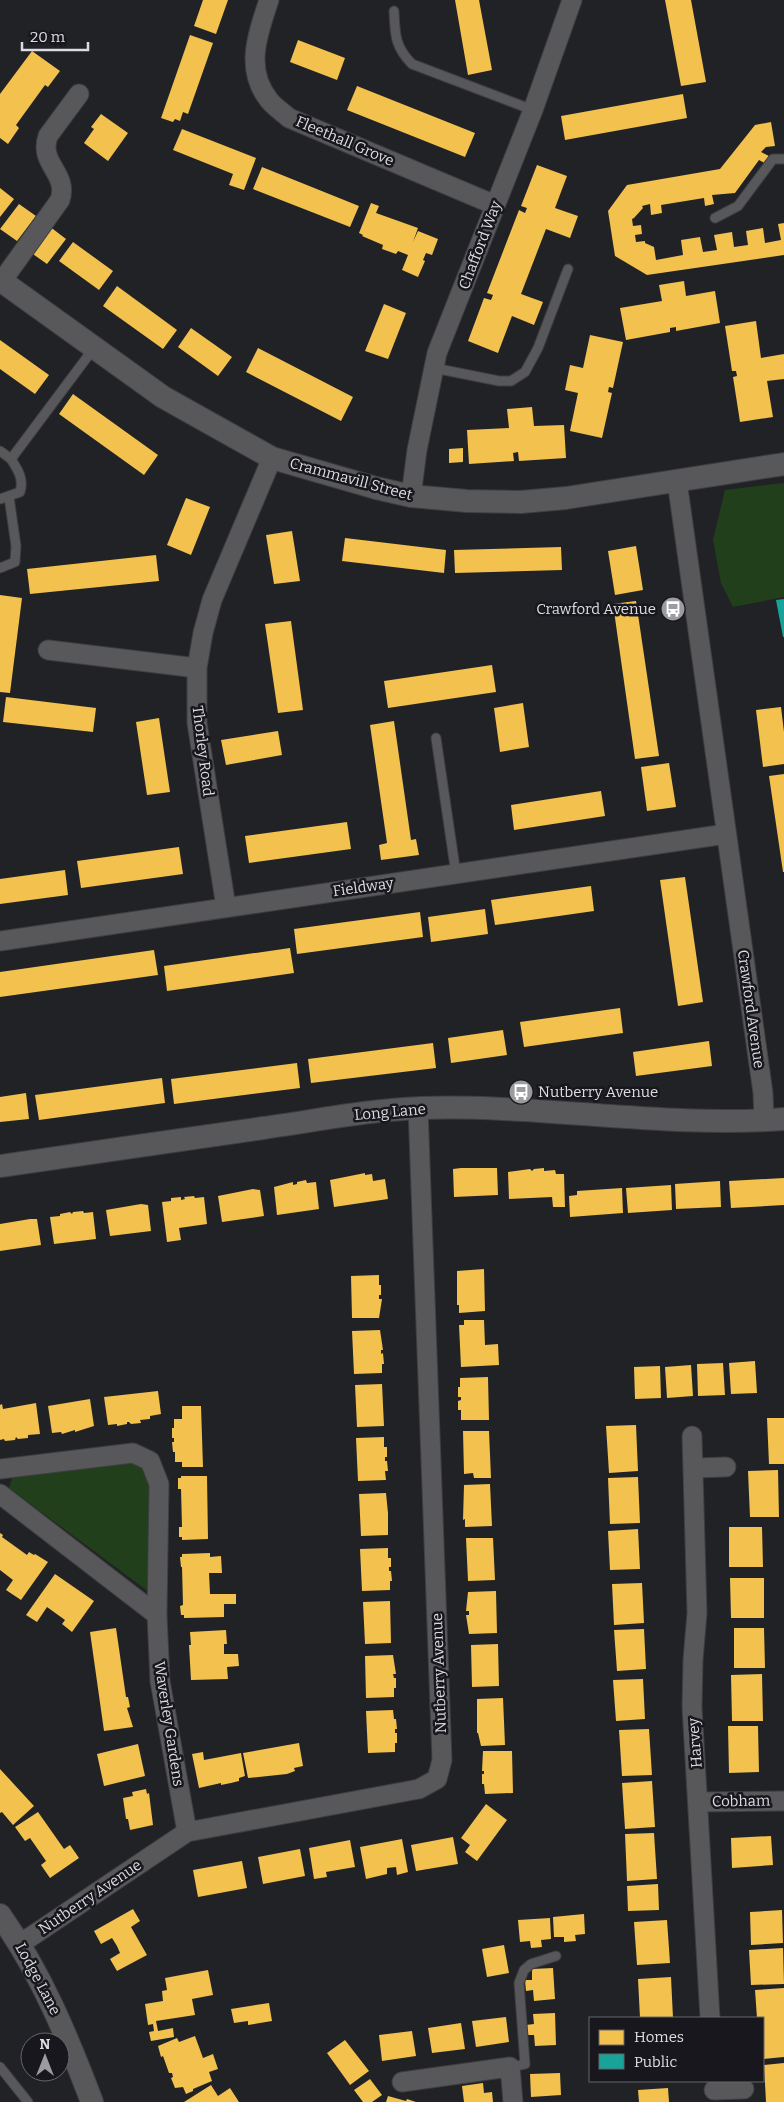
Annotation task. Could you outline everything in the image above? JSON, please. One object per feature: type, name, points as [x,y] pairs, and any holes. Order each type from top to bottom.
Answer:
[{"type":"street","name":"Fleethall Grove","points":[[269,0],[258,33],[254,61],[258,83],[269,100],[289,118],[495,205]]},
{"type":"street","name":"Chafford Way","points":[[411,496],[417,450],[437,353],[533,110],[572,0]]},
{"type":"street","points":[[1,281],[60,200],[62,186],[60,178],[47,157],[46,143],[48,136],[79,94]]},
{"type":"street","name":"Crammavill Street","points":[[1,281],[163,397],[272,458],[341,480],[411,496],[467,501],[521,502],[566,498],[784,464]]},
{"type":"street","name":"Thorley Road","points":[[226,907],[197,723],[197,668],[203,633],[212,600],[272,458]]},
{"type":"street","name":"Crawford Avenue","points":[[677,481],[762,1093],[774,1120]]},
{"type":"street","points":[[48,650],[197,668]]},
{"type":"street","name":"Fieldway","points":[[0,941],[726,834]]},
{"type":"street","name":"Long Lane","points":[[0,1166],[418,1108],[494,1109],[673,1119],[774,1120]]},
{"type":"street","name":"Nutberry Avenue","points":[[20,1944],[186,1832],[419,1789],[437,1779],[442,1760],[442,1750],[418,1108]]},
{"type":"street","name":"Harvey","points":[[692,1436],[697,1613],[692,1706],[710,2017]]},
{"type":"street","name":"Waverley Gardens","points":[[0,1469],[133,1453],[150,1461],[159,1484],[157,1615],[160,1681],[186,1832]]},
{"type":"street","points":[[693,1468],[726,1467]]},
{"type":"street","points":[[0,1494],[157,1615]]},
{"type":"street","name":"Cobham","points":[[698,1802],[784,1801]]},
{"type":"street","name":"Lodge Lane","points":[[0,1915],[20,1944],[63,2026],[92,2102]]},
{"type":"street","points":[[402,2082],[510,2067],[513,2102]]},
{"type":"street","points":[[714,2091],[744,2089]]},
{"type":"lane","points":[[394,11],[395,35],[400,50],[412,64],[533,110]]},
{"type":"lane","points":[[715,218],[738,206],[773,159],[784,159]]},
{"type":"lane","points":[[434,368],[499,381],[511,381],[525,372],[538,348],[568,269]]},
{"type":"lane","points":[[11,459],[94,348]]},
{"type":"lane","points":[[0,451],[11,459],[19,471],[22,483],[20,492],[4,498],[16,546],[16,562],[0,568]]},
{"type":"lane","points":[[436,738],[456,874]]},
{"type":"lane","points":[[510,2067],[525,2064],[519,1983],[524,1970],[531,1964],[556,1956]]},
{"type":"lane","points":[[0,2067],[28,2102]]},
{"type":"green space","points":[[784,483],[784,597],[733,607],[721,583],[713,540],[725,490]]},
{"type":"green space","points":[[125,1456],[149,1471],[149,1592],[9,1488],[14,1473]]},
{"type":"building: Homes","points":[[203,0],[228,0],[216,34],[194,26]]},
{"type":"building: Homes","points":[[455,0],[479,0],[492,70],[468,75]]},
{"type":"building: Homes","points":[[665,0],[691,0],[706,82],[681,86]]},
{"type":"building: Homes","points":[[190,35],[213,43],[188,114],[183,112],[180,121],[175,119],[173,122],[161,118]]},
{"type":"building: Homes","points":[[298,40],[345,58],[337,80],[290,62]]},
{"type":"building: Homes","points":[[32,51],[60,71],[48,87],[45,85],[16,125],[19,128],[8,144],[0,138],[0,94]]},
{"type":"building: Homes","points":[[357,86],[475,133],[465,157],[347,110]]},
{"type":"building: Homes","points":[[683,94],[687,118],[565,140],[561,116]]},
{"type":"building: Homes","points":[[101,114],[128,133],[108,161],[84,143],[94,129],[91,127]]},
{"type":"building: Homes","points":[[771,122],[775,146],[766,147],[761,152],[771,157],[766,164],[759,160],[735,193],[712,195],[714,204],[705,206],[704,198],[661,205],[662,213],[651,215],[650,204],[642,206],[643,208],[632,219],[633,226],[641,225],[642,234],[635,235],[636,242],[645,241],[645,243],[654,247],[656,260],[683,255],[681,240],[700,237],[703,252],[717,250],[714,235],[732,232],[734,247],[748,245],[746,231],[763,228],[765,243],[781,240],[778,224],[784,223],[784,255],[647,275],[615,256],[608,211],[627,185],[720,169],[755,125]]},
{"type":"building: Homes","points":[[182,129],[256,158],[244,190],[229,185],[233,174],[173,150]]},
{"type":"building: Homes","points":[[537,165],[567,176],[555,208],[578,216],[570,238],[546,229],[521,294],[543,302],[534,325],[512,316],[498,353],[468,341],[484,298],[491,300],[493,295],[487,293],[519,210],[525,213],[527,208],[521,206]]},
{"type":"building: Homes","points":[[262,167],[359,206],[350,227],[253,189]]},
{"type":"building: Homes","points":[[0,188],[14,199],[0,217]]},
{"type":"building: Homes","points":[[371,203],[379,206],[376,213],[418,228],[413,242],[418,231],[438,239],[432,255],[426,253],[423,260],[425,261],[418,277],[402,270],[408,255],[398,251],[396,254],[382,249],[383,245],[359,233]]},
{"type":"building: Homes","points":[[19,204],[36,216],[17,241],[0,229]]},
{"type":"building: Homes","points":[[49,226],[66,239],[47,264],[30,252]]},
{"type":"building: Homes","points":[[73,242],[113,271],[99,290],[59,261]]},
{"type":"building: Homes","points":[[684,281],[686,296],[715,291],[720,323],[676,331],[676,327],[670,328],[670,332],[626,340],[620,308],[662,301],[659,285]]},
{"type":"building: Homes","points":[[117,286],[177,330],[163,349],[103,306]]},
{"type":"building: Homes","points":[[384,304],[406,313],[388,359],[365,351]]},
{"type":"building: Homes","points":[[756,321],[761,358],[784,354],[784,379],[767,381],[773,417],[740,422],[733,377],[737,376],[736,371],[732,371],[725,326]]},
{"type":"building: Homes","points":[[191,328],[232,357],[218,376],[178,347]]},
{"type":"building: Homes","points":[[590,335],[623,342],[613,388],[609,387],[608,392],[612,393],[602,438],[570,431],[578,393],[565,390],[570,365],[583,368]]},
{"type":"building: Homes","points":[[0,340],[49,375],[35,394],[0,369]]},
{"type":"building: Homes","points":[[258,348],[353,397],[341,421],[246,372]]},
{"type":"building: Homes","points":[[73,394],[158,455],[144,475],[59,414]]},
{"type":"building: Homes","points":[[532,407],[534,426],[564,425],[566,458],[519,461],[518,452],[513,453],[514,461],[469,464],[467,430],[509,428],[507,409]]},
{"type":"building: Homes","points":[[463,448],[463,462],[449,463],[449,449]]},
{"type":"building: Homes","points":[[186,498],[210,507],[191,555],[167,545]]},
{"type":"building: Homes","points":[[292,531],[300,581],[274,584],[266,535]]},
{"type":"building: Homes","points":[[345,538],[446,550],[444,573],[342,561]]},
{"type":"building: Homes","points":[[636,546],[643,590],[615,595],[608,551]]},
{"type":"building: Homes","points":[[561,547],[562,570],[455,573],[454,550]]},
{"type":"building: Homes","points":[[156,555],[159,581],[30,594],[27,569]]},
{"type":"building: Homes","points":[[0,595],[22,598],[10,693],[0,692]]},
{"type":"building: Homes","points":[[636,601],[659,756],[635,759],[613,604]]},
{"type":"building: Homes","points":[[291,621],[303,710],[278,713],[265,624]]},
{"type":"building: Homes","points":[[492,665],[496,692],[388,708],[384,681]]},
{"type":"building: Homes","points":[[6,697],[96,708],[93,732],[3,722]]},
{"type":"building: Homes","points":[[523,703],[529,747],[500,752],[494,708]]},
{"type":"building: Homes","points":[[781,707],[784,732],[784,764],[763,767],[756,710]]},
{"type":"building: Homes","points":[[159,718],[170,792],[147,795],[136,722]]},
{"type":"building: Homes","points":[[394,721],[411,840],[416,839],[419,855],[381,860],[379,845],[387,843],[370,725]]},
{"type":"building: Homes","points":[[278,731],[282,755],[226,765],[221,740]]},
{"type":"building: Homes","points":[[669,763],[676,807],[647,811],[641,767]]},
{"type":"building: Homes","points":[[784,774],[784,872],[783,872],[769,776]]},
{"type":"building: Homes","points":[[601,791],[605,816],[514,830],[511,805]]},
{"type":"building: Homes","points":[[347,822],[351,849],[249,863],[245,836]]},
{"type":"building: Homes","points":[[179,847],[183,874],[81,888],[77,861]]},
{"type":"building: Homes","points":[[65,870],[68,895],[0,904],[0,879]]},
{"type":"building: Homes","points":[[685,877],[703,1002],[678,1006],[660,880]]},
{"type":"building: Homes","points":[[591,886],[594,911],[495,925],[491,900]]},
{"type":"building: Homes","points":[[485,909],[488,934],[431,942],[428,917]]},
{"type":"building: Homes","points":[[420,912],[423,937],[297,954],[294,929]]},
{"type":"building: Homes","points":[[290,948],[294,973],[167,991],[164,966]]},
{"type":"building: Homes","points":[[154,950],[158,975],[0,997],[0,972]]},
{"type":"building: Homes","points":[[620,1008],[623,1033],[524,1047],[520,1022]]},
{"type":"building: Homes","points":[[503,1030],[507,1055],[451,1063],[448,1038]]},
{"type":"building: Homes","points":[[709,1041],[712,1066],[636,1076],[633,1052]]},
{"type":"building: Homes","points":[[433,1043],[436,1068],[311,1083],[308,1059]]},
{"type":"building: Homes","points":[[297,1063],[300,1088],[174,1104],[171,1079]]},
{"type":"building: Homes","points":[[162,1078],[165,1103],[39,1120],[35,1095]]},
{"type":"building: Homes","points":[[26,1093],[29,1119],[0,1122],[0,1097]]},
{"type":"building: Homes","points":[[497,1168],[498,1195],[454,1197],[453,1169]]},
{"type":"building: Homes","points":[[544,1168],[544,1171],[555,1170],[556,1174],[564,1174],[565,1207],[553,1207],[552,1197],[509,1199],[508,1172],[530,1169],[532,1171]]},
{"type":"building: Homes","points":[[365,1173],[365,1175],[372,1174],[373,1181],[385,1179],[388,1199],[334,1207],[330,1180]]},
{"type":"building: Homes","points":[[784,1178],[784,1205],[731,1208],[729,1181]]},
{"type":"building: Homes","points":[[306,1180],[307,1183],[316,1182],[319,1209],[277,1215],[274,1187],[293,1182],[293,1185]]},
{"type":"building: Homes","points":[[720,1181],[721,1207],[676,1209],[675,1184]]},
{"type":"building: Homes","points":[[671,1185],[672,1210],[628,1213],[626,1188]]},
{"type":"building: Homes","points":[[622,1188],[623,1213],[570,1217],[569,1196],[577,1195],[577,1191]]},
{"type":"building: Homes","points":[[253,1189],[260,1190],[264,1216],[222,1222],[218,1196]]},
{"type":"building: Homes","points":[[194,1196],[195,1198],[204,1197],[207,1224],[179,1228],[181,1240],[167,1242],[162,1202],[171,1201],[171,1198],[181,1197],[181,1200],[185,1199],[184,1197]]},
{"type":"building: Homes","points":[[141,1204],[148,1205],[151,1231],[110,1236],[106,1210]]},
{"type":"building: Homes","points":[[83,1211],[84,1213],[93,1212],[96,1239],[54,1244],[50,1217]]},
{"type":"building: Homes","points":[[37,1219],[41,1245],[0,1251],[0,1224]]},
{"type":"building: Homes","points":[[484,1269],[485,1311],[459,1313],[459,1305],[457,1305],[457,1271]]},
{"type":"building: Homes","points":[[379,1275],[381,1295],[379,1295],[379,1299],[382,1299],[379,1318],[352,1318],[351,1276]]},
{"type":"building: Homes","points":[[464,1320],[484,1320],[485,1345],[498,1344],[499,1365],[461,1367],[459,1325],[464,1325]]},
{"type":"building: Homes","points":[[380,1330],[383,1350],[381,1350],[381,1354],[383,1353],[384,1364],[382,1364],[382,1373],[354,1374],[352,1331]]},
{"type":"building: Homes","points":[[755,1361],[757,1393],[731,1394],[729,1363]]},
{"type":"building: Homes","points":[[723,1363],[725,1395],[698,1396],[697,1364]]},
{"type":"building: Homes","points":[[691,1365],[693,1396],[667,1398],[665,1367]]},
{"type":"building: Homes","points":[[660,1366],[661,1398],[635,1399],[634,1367]]},
{"type":"building: Homes","points":[[488,1377],[489,1420],[461,1420],[461,1410],[458,1410],[458,1401],[461,1400],[461,1397],[458,1397],[460,1378]]},
{"type":"building: Homes","points":[[382,1384],[384,1426],[357,1427],[355,1385]]},
{"type":"building: Homes","points":[[158,1391],[161,1414],[150,1416],[150,1419],[140,1420],[141,1423],[131,1424],[127,1422],[127,1424],[117,1426],[117,1424],[108,1425],[104,1397]]},
{"type":"building: Homes","points":[[90,1399],[94,1426],[75,1432],[75,1430],[62,1434],[61,1432],[52,1433],[48,1406]]},
{"type":"building: Homes","points":[[36,1403],[40,1434],[28,1435],[28,1438],[18,1439],[16,1437],[15,1440],[0,1440],[0,1405],[2,1404],[3,1409]]},
{"type":"building: Homes","points":[[182,1406],[201,1406],[203,1467],[182,1467],[182,1462],[175,1462],[172,1428],[174,1428],[174,1419],[182,1419]]},
{"type":"building: Homes","points":[[767,1418],[784,1418],[784,1464],[769,1464]]},
{"type":"building: Homes","points":[[636,1425],[638,1471],[609,1473],[606,1426]]},
{"type":"building: Homes","points":[[463,1431],[489,1431],[491,1478],[474,1478],[473,1473],[464,1474]]},
{"type":"building: Homes","points":[[384,1437],[384,1447],[387,1447],[385,1461],[387,1461],[388,1471],[385,1471],[386,1480],[358,1481],[356,1438]]},
{"type":"building: Homes","points":[[778,1470],[779,1517],[750,1517],[748,1471]]},
{"type":"building: Homes","points":[[181,1476],[207,1476],[208,1539],[182,1540],[182,1537],[179,1537],[179,1527],[182,1527],[181,1489],[178,1489],[178,1478],[181,1478]]},
{"type":"building: Homes","points":[[638,1477],[640,1523],[610,1524],[608,1478]]},
{"type":"building: Homes","points":[[490,1484],[492,1526],[465,1527],[465,1519],[463,1520],[464,1485]]},
{"type":"building: Homes","points":[[386,1493],[388,1535],[361,1536],[359,1494]]},
{"type":"building: Homes","points":[[729,1527],[762,1527],[763,1567],[729,1567]]},
{"type":"building: Homes","points":[[638,1529],[640,1569],[610,1570],[608,1531]]},
{"type":"building: Homes","points":[[0,1533],[3,1535],[2,1537],[27,1555],[29,1552],[35,1554],[48,1562],[21,1600],[6,1590],[13,1580],[0,1570]]},
{"type":"building: Homes","points":[[466,1538],[493,1538],[495,1580],[468,1581]]},
{"type":"building: Homes","points":[[388,1548],[388,1558],[391,1558],[389,1571],[391,1571],[392,1581],[390,1581],[390,1590],[362,1591],[360,1549]]},
{"type":"building: Homes","points":[[210,1553],[210,1557],[221,1556],[222,1573],[209,1573],[210,1594],[236,1594],[236,1604],[224,1604],[224,1617],[184,1618],[184,1615],[181,1615],[180,1606],[183,1605],[180,1557],[182,1557],[182,1554]]},
{"type":"building: Homes","points":[[55,1574],[94,1601],[72,1632],[62,1624],[65,1620],[47,1607],[37,1622],[26,1615]]},
{"type":"building: Homes","points":[[730,1578],[764,1578],[764,1618],[731,1618]]},
{"type":"building: Homes","points":[[642,1583],[644,1623],[614,1625],[612,1584]]},
{"type":"building: Homes","points":[[496,1591],[497,1633],[469,1634],[466,1615],[469,1615],[469,1611],[466,1611],[468,1592]]},
{"type":"building: Homes","points":[[390,1601],[391,1643],[365,1644],[363,1602]]},
{"type":"building: Homes","points":[[116,1628],[126,1697],[128,1697],[130,1707],[127,1708],[133,1727],[104,1731],[90,1632]]},
{"type":"building: Homes","points":[[734,1628],[764,1628],[765,1668],[734,1668]]},
{"type":"building: Homes","points":[[644,1629],[646,1669],[617,1671],[614,1630]]},
{"type":"building: Homes","points":[[226,1630],[227,1644],[224,1644],[224,1654],[238,1654],[239,1666],[227,1667],[228,1679],[191,1680],[190,1632]]},
{"type":"building: Homes","points":[[498,1644],[499,1686],[472,1687],[471,1645]]},
{"type":"building: Homes","points":[[393,1655],[396,1674],[393,1674],[394,1678],[396,1678],[394,1697],[366,1698],[365,1656]]},
{"type":"building: Homes","points":[[762,1674],[763,1721],[732,1721],[731,1675]]},
{"type":"building: Homes","points":[[643,1679],[645,1719],[616,1721],[613,1680]]},
{"type":"building: Homes","points":[[503,1698],[505,1745],[481,1746],[477,1733],[477,1699]]},
{"type":"building: Homes","points":[[393,1710],[397,1729],[395,1729],[397,1743],[395,1743],[395,1752],[368,1753],[366,1711]]},
{"type":"building: Homes","points":[[728,1726],[758,1726],[759,1772],[729,1773]]},
{"type":"building: Homes","points":[[649,1729],[652,1775],[622,1776],[619,1730]]},
{"type":"building: Homes","points":[[299,1743],[303,1766],[294,1768],[295,1771],[287,1774],[248,1778],[243,1753]]},
{"type":"building: Homes","points":[[138,1744],[145,1776],[104,1786],[97,1754]]},
{"type":"building: Homes","points":[[483,1751],[512,1751],[513,1793],[485,1794],[484,1784],[482,1784],[482,1774],[484,1774],[484,1771],[482,1771]]},
{"type":"building: Homes","points":[[203,1752],[204,1760],[241,1753],[245,1776],[239,1778],[239,1781],[199,1788],[192,1754]]},
{"type":"building: Homes","points":[[0,1769],[34,1806],[13,1825],[2,1812],[0,1813]]},
{"type":"building: Homes","points":[[652,1781],[655,1827],[625,1829],[622,1783]]},
{"type":"building: Homes","points":[[146,1789],[147,1794],[149,1793],[153,1825],[130,1830],[128,1819],[126,1819],[123,1798],[133,1796],[132,1792]]},
{"type":"building: Homes","points":[[486,1804],[507,1820],[477,1861],[465,1852],[470,1845],[461,1838]]},
{"type":"building: Homes","points":[[38,1812],[64,1849],[70,1845],[79,1858],[50,1878],[41,1865],[46,1861],[30,1838],[25,1841],[15,1827]]},
{"type":"building: Homes","points":[[654,1833],[657,1879],[627,1881],[625,1834]]},
{"type":"building: Homes","points":[[771,1836],[773,1865],[732,1868],[731,1838]]},
{"type":"building: Homes","points":[[453,1837],[458,1864],[416,1871],[411,1845]]},
{"type":"building: Homes","points":[[402,1839],[408,1872],[397,1875],[396,1867],[387,1868],[387,1874],[366,1879],[360,1847]]},
{"type":"building: Homes","points":[[350,1840],[355,1867],[326,1872],[327,1877],[314,1879],[309,1848]]},
{"type":"building: Homes","points":[[300,1849],[305,1876],[263,1884],[258,1857]]},
{"type":"building: Homes","points":[[242,1861],[247,1888],[198,1897],[193,1870]]},
{"type":"building: Homes","points":[[658,1884],[659,1910],[628,1911],[627,1886]]},
{"type":"building: Homes","points":[[133,1909],[140,1921],[131,1927],[147,1955],[117,1971],[110,1959],[120,1953],[117,1946],[112,1938],[101,1944],[94,1931]]},
{"type":"building: Homes","points":[[782,1910],[783,1943],[751,1945],[750,1912]]},
{"type":"building: Homes","points":[[584,1914],[585,1934],[575,1935],[576,1941],[564,1942],[564,1937],[554,1937],[553,1917]]},
{"type":"building: Homes","points":[[550,1918],[551,1939],[541,1940],[542,1947],[531,1948],[530,1941],[520,1942],[518,1920]]},
{"type":"building: Homes","points":[[667,1920],[670,1963],[637,1965],[634,1922]]},
{"type":"building: Homes","points":[[504,1945],[509,1973],[487,1977],[482,1949]]},
{"type":"building: Homes","points":[[783,1948],[784,1984],[751,1985],[749,1950]]},
{"type":"building: Homes","points":[[553,1968],[555,1999],[534,2001],[533,1990],[526,1991],[525,1980],[532,1980],[532,1969]]},
{"type":"building: Homes","points":[[208,1970],[213,1995],[192,1999],[195,2015],[156,2021],[158,2031],[173,2028],[174,2037],[151,2041],[149,2032],[154,2031],[153,2024],[148,2025],[145,2004],[163,2001],[162,1991],[167,1990],[165,1978]]},
{"type":"building: Homes","points":[[671,1977],[673,2017],[640,2017],[638,1979]]},
{"type":"building: Homes","points":[[784,1988],[784,2057],[764,2059],[764,2017],[757,2017],[755,1990]]},
{"type":"building: Homes","points":[[269,2003],[272,2021],[248,2025],[248,2021],[234,2023],[231,2009]]},
{"type":"building: Homes","points":[[555,2013],[556,2045],[535,2046],[534,2035],[527,2035],[526,2025],[534,2024],[533,2014]]},
{"type":"building: Homes","points":[[506,2017],[509,2042],[476,2047],[472,2021]]},
{"type":"building: Homes","points":[[461,2023],[465,2049],[432,2053],[428,2028]]},
{"type":"building: Homes","points":[[412,2031],[416,2056],[382,2061],[379,2035]]},
{"type":"building: Homes","points":[[195,2036],[203,2058],[213,2054],[218,2069],[209,2072],[212,2081],[186,2094],[183,2087],[175,2088],[171,2078],[173,2077],[172,2073],[169,2073],[158,2046],[177,2038],[179,2042]]},
{"type":"building: Homes","points":[[345,2040],[369,2071],[350,2085],[327,2053]]},
{"type":"building: Homes","points":[[784,2063],[784,2102],[766,2102],[764,2065]]},
{"type":"building: Homes","points":[[560,2073],[561,2095],[531,2097],[530,2074]]},
{"type":"building: Homes","points":[[370,2079],[382,2095],[372,2102],[363,2102],[354,2090]]},
{"type":"building: Homes","points":[[483,2083],[484,2093],[492,2092],[493,2102],[464,2102],[462,2086]]},
{"type":"building: Homes","points":[[211,2085],[218,2096],[230,2088],[239,2102],[184,2102]]},
{"type":"building: Homes","points":[[668,2088],[669,2102],[639,2102],[638,2090]]},
{"type":"building: Homes","points":[[388,2096],[406,2101],[407,2099],[416,2102],[386,2102]]},
{"type":"building: Public","points":[[784,599],[784,637],[783,637],[776,600]]},
{"type":"place","name":"Crawford Avenue","points":[[673,609]]},
{"type":"place","name":"Nutberry Avenue","points":[[521,1092]]}]
